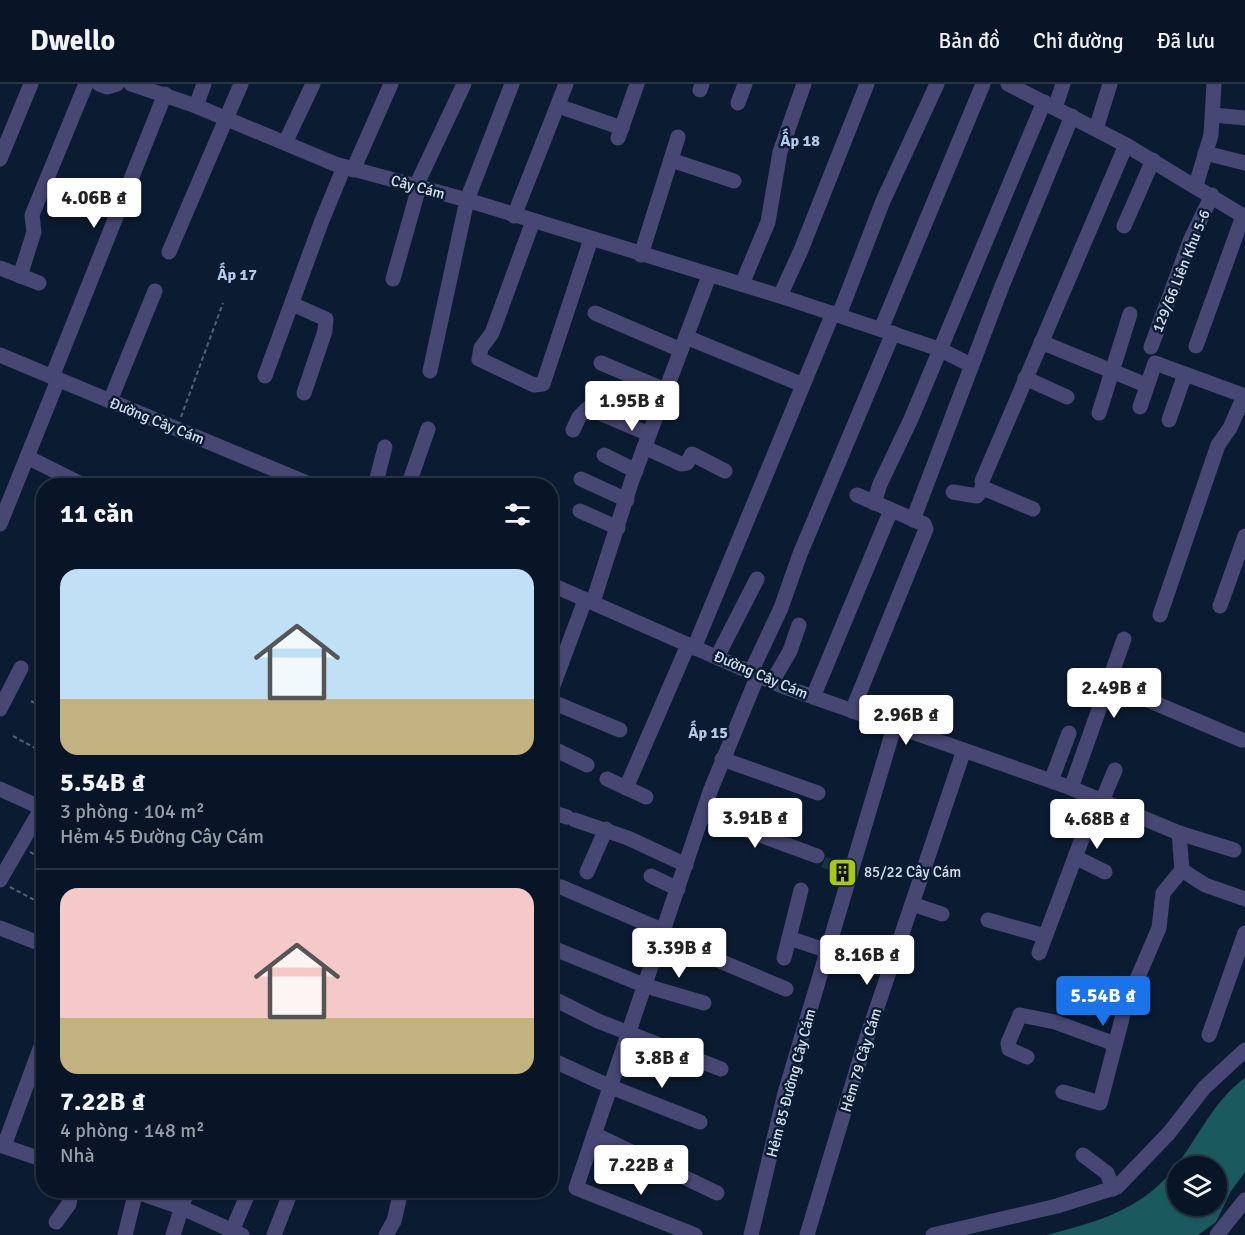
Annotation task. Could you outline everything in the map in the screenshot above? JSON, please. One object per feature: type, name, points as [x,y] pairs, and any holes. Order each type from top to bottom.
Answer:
[{"type":"street","points":[[0,159],[32,84]]},
{"type":"street","points":[[20,276],[34,232],[32,215],[86,84]]},
{"type":"street","points":[[99,84],[107,87],[117,84]]},
{"type":"street","name":"Cây Cám","points":[[131,84],[165,94],[349,168],[467,200],[709,276]]},
{"type":"street","points":[[196,106],[204,84]]},
{"type":"street","points":[[169,252],[228,120],[241,84]]},
{"type":"street","points":[[285,143],[313,84]]},
{"type":"street","points":[[265,376],[321,223],[391,84]]},
{"type":"street","points":[[393,279],[418,187],[464,84]]},
{"type":"street","points":[[430,371],[467,200],[512,84]]},
{"type":"street","points":[[514,216],[566,84]]},
{"type":"street","points":[[558,106],[620,133],[637,84]]},
{"type":"street","points":[[738,103],[745,84]]},
{"type":"street","points":[[742,284],[768,222],[780,152],[804,84]]},
{"type":"street","points":[[780,296],[801,250],[867,84]]},
{"type":"street","points":[[626,788],[691,646],[883,201],[937,84]]},
{"type":"street","points":[[695,1235],[576,1188],[722,759],[983,84]]},
{"type":"street","points":[[1008,84],[1153,160],[1244,217],[1196,346]]},
{"type":"street","points":[[874,503],[939,349],[1050,105],[1063,84]]},
{"type":"street","points":[[1096,129],[1110,84]]},
{"type":"street","points":[[1196,185],[1214,114],[1214,84]]},
{"type":"street","points":[[0,525],[165,94]]},
{"type":"street","points":[[1214,114],[1245,118]]},
{"type":"street","points":[[913,519],[971,365],[1072,116]]},
{"type":"street","points":[[641,255],[678,136]]},
{"type":"street","points":[[953,492],[977,496],[983,488],[982,481],[1126,145]]},
{"type":"street","points":[[1205,153],[1245,163]]},
{"type":"street","points":[[671,160],[734,181]]},
{"type":"street","points":[[1124,226],[1153,160]]},
{"type":"street","name":"129/66 Liên Khu 5-6","points":[[1151,347],[1190,241],[1212,195]]},
{"type":"street","points":[[532,221],[492,333],[478,359],[534,385],[543,384],[591,239]]},
{"type":"street","points":[[0,268],[39,283]]},
{"type":"street","points":[[558,675],[618,528],[665,390],[709,276],[742,284],[887,331],[939,349],[971,365]]},
{"type":"street","points":[[110,401],[155,291]]},
{"type":"street","points":[[292,304],[326,319],[325,331],[304,393]]},
{"type":"street","points":[[595,313],[802,385]]},
{"type":"street","points":[[1099,414],[1130,314]]},
{"type":"street","points":[[1041,342],[1146,385]]},
{"type":"street","name":"Đường Cây Cám","points":[[0,355],[295,478]]},
{"type":"street","points":[[601,363],[665,390]]},
{"type":"street","points":[[1140,407],[1155,363],[1244,396],[1230,428],[1218,445],[1160,615]]},
{"type":"street","points":[[1169,420],[1185,374]]},
{"type":"street","points":[[1025,378],[1067,397]]},
{"type":"street","points":[[573,430],[579,417],[588,408],[647,441],[681,464],[687,463],[692,454],[725,471]]},
{"type":"street","points":[[411,478],[428,429]]},
{"type":"street","points":[[377,478],[385,447]]},
{"type":"street","points":[[604,455],[636,471]]},
{"type":"street","points":[[27,457],[69,478]]},
{"type":"street","points":[[581,479],[627,500]]},
{"type":"street","points":[[983,488],[1033,509]]},
{"type":"street","points":[[852,711],[926,527],[857,495]]},
{"type":"street","points":[[813,697],[891,510]]},
{"type":"street","points":[[580,511],[618,528]]},
{"type":"street","points":[[1220,606],[1245,536]]},
{"type":"street","points":[[717,657],[757,579]]},
{"type":"street","name":"Đường Cây Cám","points":[[558,587],[772,682],[1071,788],[1179,833],[1234,850]]},
{"type":"street","points":[[772,682],[790,651],[799,625]]},
{"type":"street","points":[[1071,788],[1110,684],[1124,639]]},
{"type":"street","points":[[1,706],[21,668]]},
{"type":"street","points":[[1110,684],[1242,740]]},
{"type":"street","points":[[558,704],[620,730]]},
{"type":"street","name":"Hẻm 85 Đường Cây Cám","points":[[751,1235],[785,1093],[895,724]]},
{"type":"street","points":[[1051,781],[1069,733]]},
{"type":"street","name":"Hẻm 79 Cây Cám","points":[[807,1235],[864,1046],[964,750]]},
{"type":"street","points":[[558,751],[587,765]]},
{"type":"street","points":[[722,759],[818,793]]},
{"type":"street","points":[[1039,953],[1075,857],[1099,800],[1115,770]]},
{"type":"street","points":[[607,779],[646,797]]},
{"type":"street","points":[[0,789],[36,804]]},
{"type":"street","points":[[558,814],[606,829],[686,865]]},
{"type":"street","points":[[703,814],[817,856]]},
{"type":"street","points":[[4,883],[36,821]]},
{"type":"street","points":[[587,872],[606,829]]},
{"type":"street","points":[[1063,1092],[1100,1103],[1128,1000],[1159,928],[1163,893],[1182,870],[1179,833]]},
{"type":"street","points":[[1075,857],[1105,872]]},
{"type":"street","points":[[1182,870],[1205,885],[1245,899]]},
{"type":"street","points":[[651,876],[678,889]]},
{"type":"street","points":[[561,887],[664,931],[696,951],[786,989]]},
{"type":"street","points":[[784,958],[801,890]]},
{"type":"street","points":[[912,904],[942,914]]},
{"type":"street","points":[[988,921],[1045,936]]},
{"type":"street","points":[[0,928],[36,942]]},
{"type":"street","points":[[1209,1035],[1245,933]]},
{"type":"street","points":[[789,938],[828,951]]},
{"type":"street","points":[[558,950],[646,986],[704,1004]]},
{"type":"street","points":[[1092,990],[1128,1000]]},
{"type":"street","points":[[558,1001],[598,1021],[721,1069]]},
{"type":"street","points":[[1027,1057],[1009,1049],[1008,1043],[1020,1015],[1055,1022],[1115,1044]]},
{"type":"street","points":[[933,1235],[1057,1206],[1113,1189],[1143,1162],[1204,1088],[1245,1050]]},
{"type":"street","points":[[36,1060],[2,1145],[36,1157]]},
{"type":"street","points":[[558,1063],[611,1087],[700,1122]]},
{"type":"street","points":[[594,1134],[717,1192]]},
{"type":"street","points":[[1083,1155],[1107,1173],[1113,1189]]},
{"type":"street","points":[[56,1222],[69,1204],[70,1198]]},
{"type":"street","points":[[125,1235],[133,1198]]},
{"type":"street","points":[[154,1198],[237,1233],[247,1198]]},
{"type":"street","points":[[173,1235],[184,1198]]},
{"type":"street","points":[[274,1235],[288,1198]]},
{"type":"street","points":[[386,1235],[394,1221],[399,1198]]},
{"type":"street","points":[[1216,1235],[1245,1200]]},
{"type":"path","points":[[176,428],[223,303]]},
{"type":"path","points":[[31,701],[36,704]]},
{"type":"path","points":[[13,736],[36,749]]},
{"type":"path","points":[[4,883],[36,901]]},
{"type":"shaded area","points":[[1245,1078],[1245,1172],[1227,1199],[1227,1156],[1184,1156],[1222,1100]]},
{"type":"shaded area","points":[[1166,1178],[1167,1216],[1219,1216],[1216,1222],[1198,1235],[1047,1235],[1111,1215],[1140,1200]]},
{"type":"building","name":"85/22 Cây Cám","points":[[826,857],[843,863],[840,874],[821,867]]},
{"type":"place","name":"85/22 Cây Cám","points":[[843,872]]},
{"type":"district","name":"Ấp 18","points":[[800,141]]},
{"type":"district","name":"Ấp 17","points":[[237,275]]},
{"type":"district","name":"Ấp 15","points":[[708,733]]}]
